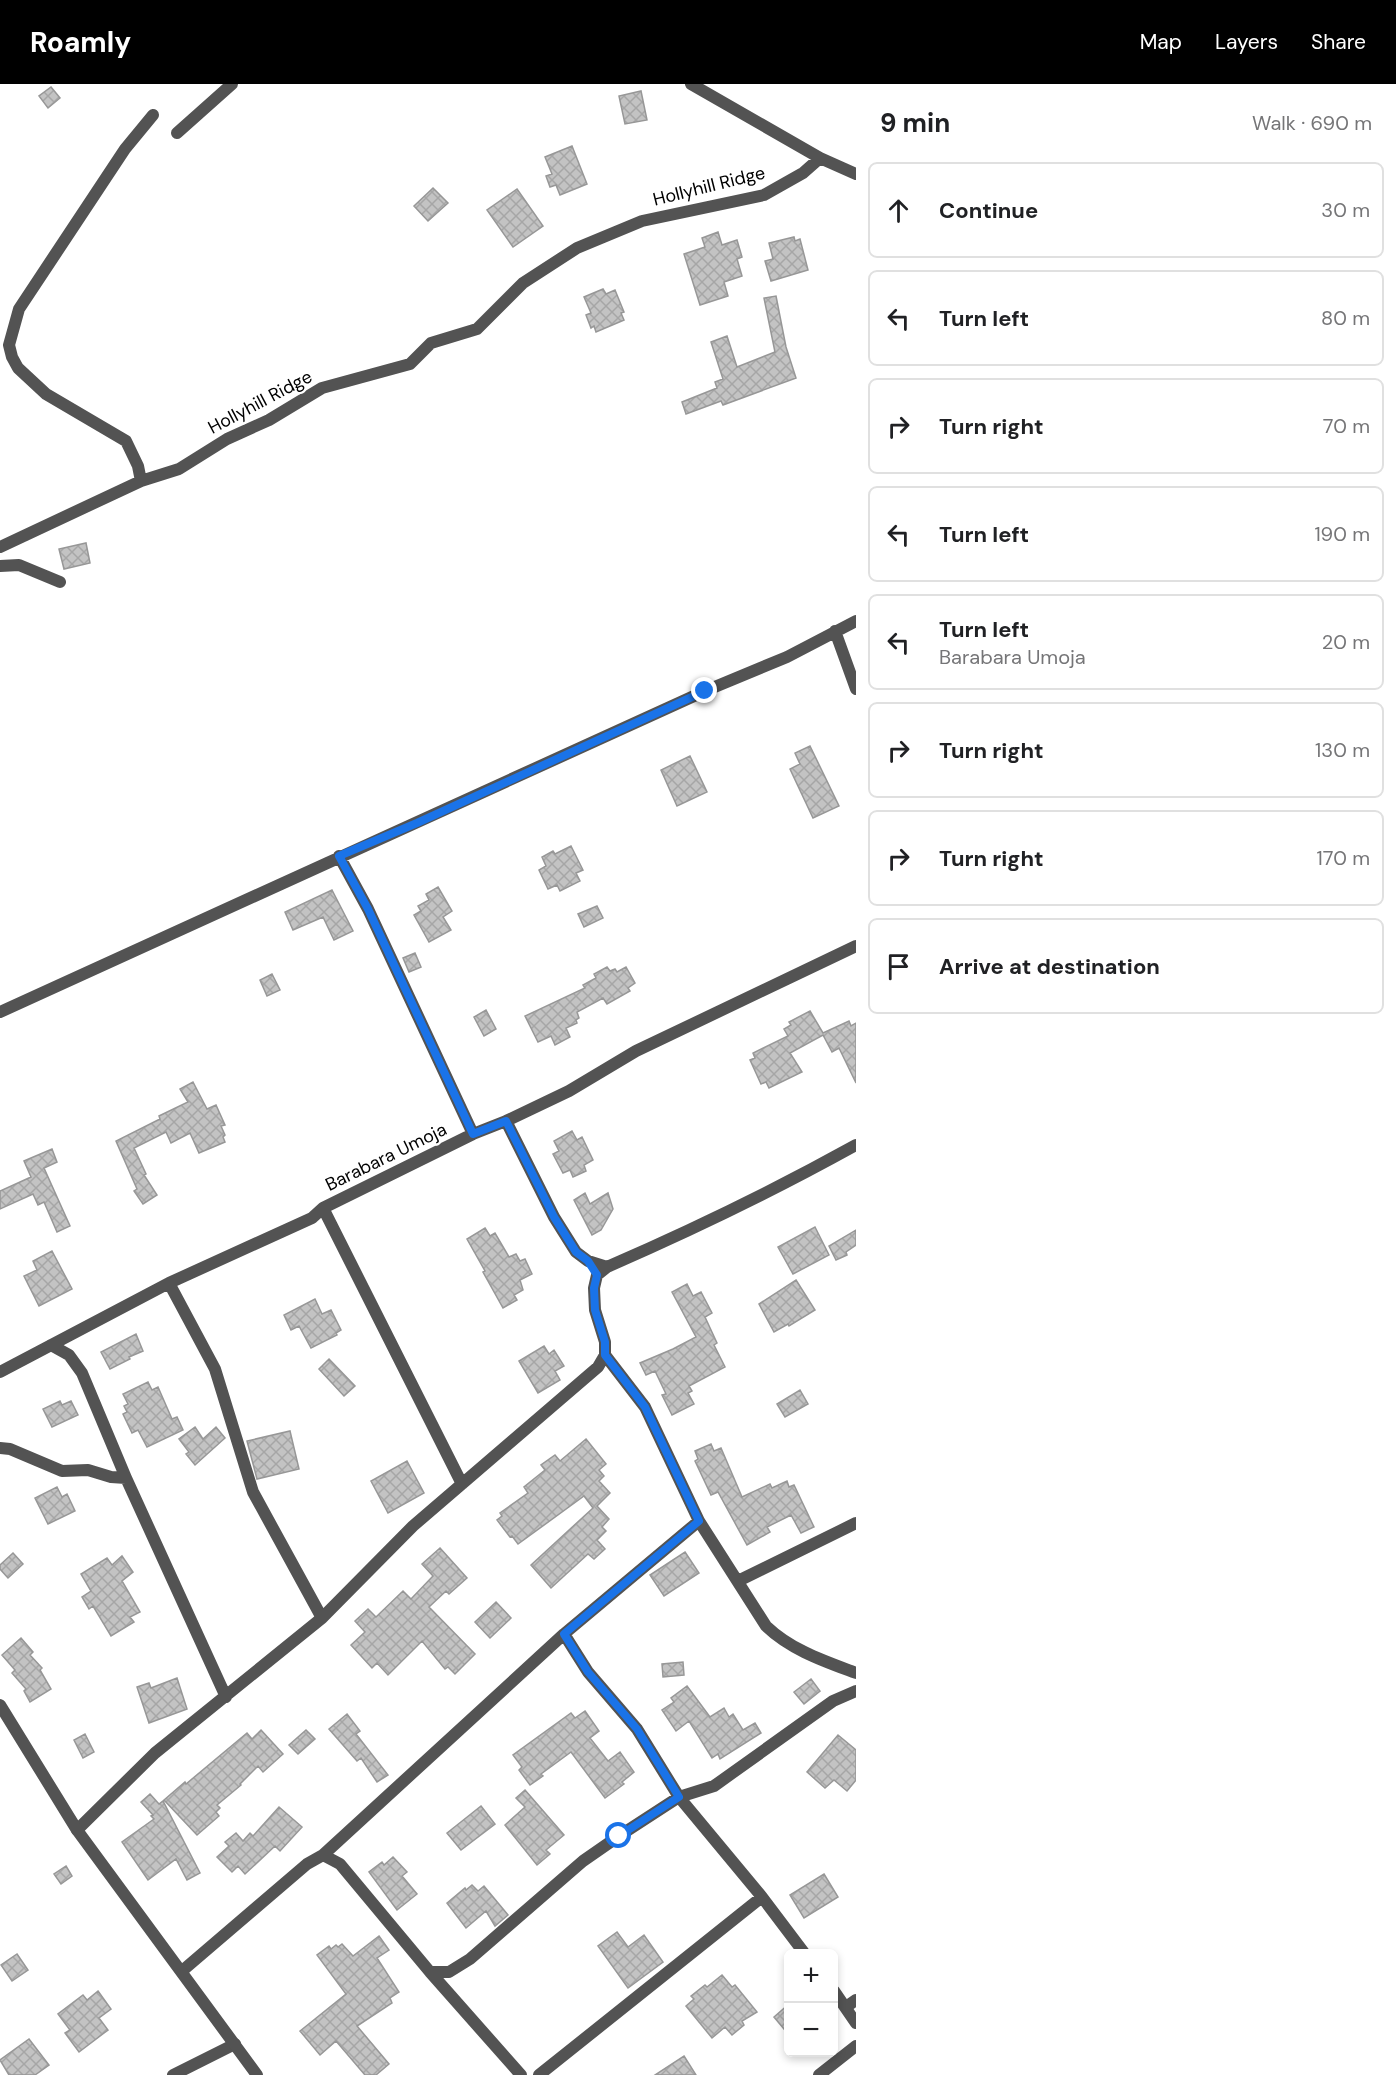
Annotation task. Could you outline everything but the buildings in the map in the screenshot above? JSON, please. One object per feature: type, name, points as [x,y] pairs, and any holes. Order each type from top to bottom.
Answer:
[{"type":"street","points":[[177,133],[232,84]]},
{"type":"street","points":[[691,84],[820,158],[856,174]]},
{"type":"street","points":[[141,481],[138,466],[126,441],[46,394],[18,368],[9,345],[20,309],[125,149],[153,115]]},
{"type":"street","name":"Hollyhill Ridge","points":[[0,547],[141,481],[179,469],[226,439],[269,420],[322,388],[410,364],[431,343],[477,329],[523,283],[577,248],[642,221],[764,195],[804,173],[820,158]]},
{"type":"street","points":[[0,350],[12,357]]},
{"type":"street","points":[[0,566],[20,565],[60,582]]},
{"type":"street","points":[[0,1012],[310,872],[339,856],[417,823],[705,691],[787,657],[856,621]]},
{"type":"street","points":[[836,631],[856,689]]},
{"type":"street","points":[[339,856],[368,909],[473,1134]]},
{"type":"street","name":"Barabara Umoja","points":[[0,1372],[169,1283],[312,1218],[323,1208],[473,1134],[569,1091],[636,1051],[856,946]]},
{"type":"street","points":[[506,1121],[554,1217],[576,1252],[588,1261],[607,1267]]},
{"type":"street","points":[[77,1830],[155,1754],[322,1618],[413,1526],[598,1367],[605,1355],[605,1342],[595,1310],[594,1288],[597,1275],[607,1267],[681,1234],[809,1171],[856,1145]]},
{"type":"street","points":[[323,1208],[462,1484]]},
{"type":"street","points":[[588,1261],[597,1275]]},
{"type":"street","points":[[169,1283],[215,1369],[253,1492],[322,1618]]},
{"type":"street","points":[[51,1345],[69,1355],[82,1373],[126,1478],[226,1697]]},
{"type":"street","points":[[605,1355],[645,1407],[699,1521],[766,1626],[777,1637],[803,1652],[856,1673]]},
{"type":"street","points":[[0,1448],[10,1449],[62,1471],[88,1470],[111,1477],[126,1478]]},
{"type":"street","points":[[182,1971],[307,1864],[323,1855],[564,1634],[699,1521]]},
{"type":"street","points":[[738,1581],[856,1524]]},
{"type":"street","points":[[564,1634],[588,1672],[637,1729],[679,1797],[802,1949]]},
{"type":"street","points":[[430,1972],[449,1972],[470,1959],[583,1861],[679,1797],[714,1786],[833,1701],[856,1691]]},
{"type":"street","points":[[0,1705],[77,1830],[257,2075]]},
{"type":"street","points":[[323,1855],[340,1864],[430,1972],[521,2075]]},
{"type":"street","points":[[539,2075],[762,1898]]},
{"type":"street","points":[[838,1994],[851,2004],[856,2023]]},
{"type":"street","points":[[173,2075],[235,2044]]},
{"type":"street","points":[[819,2075],[856,2046]]},
{"type":"route","points":[[619,1836],[679,1797],[637,1729],[588,1672],[564,1634],[699,1521],[645,1407],[605,1355],[605,1342],[595,1310],[594,1288],[597,1275],[588,1261],[576,1252],[554,1217],[506,1121],[473,1134],[368,909],[339,856],[417,823],[705,691]]}]
